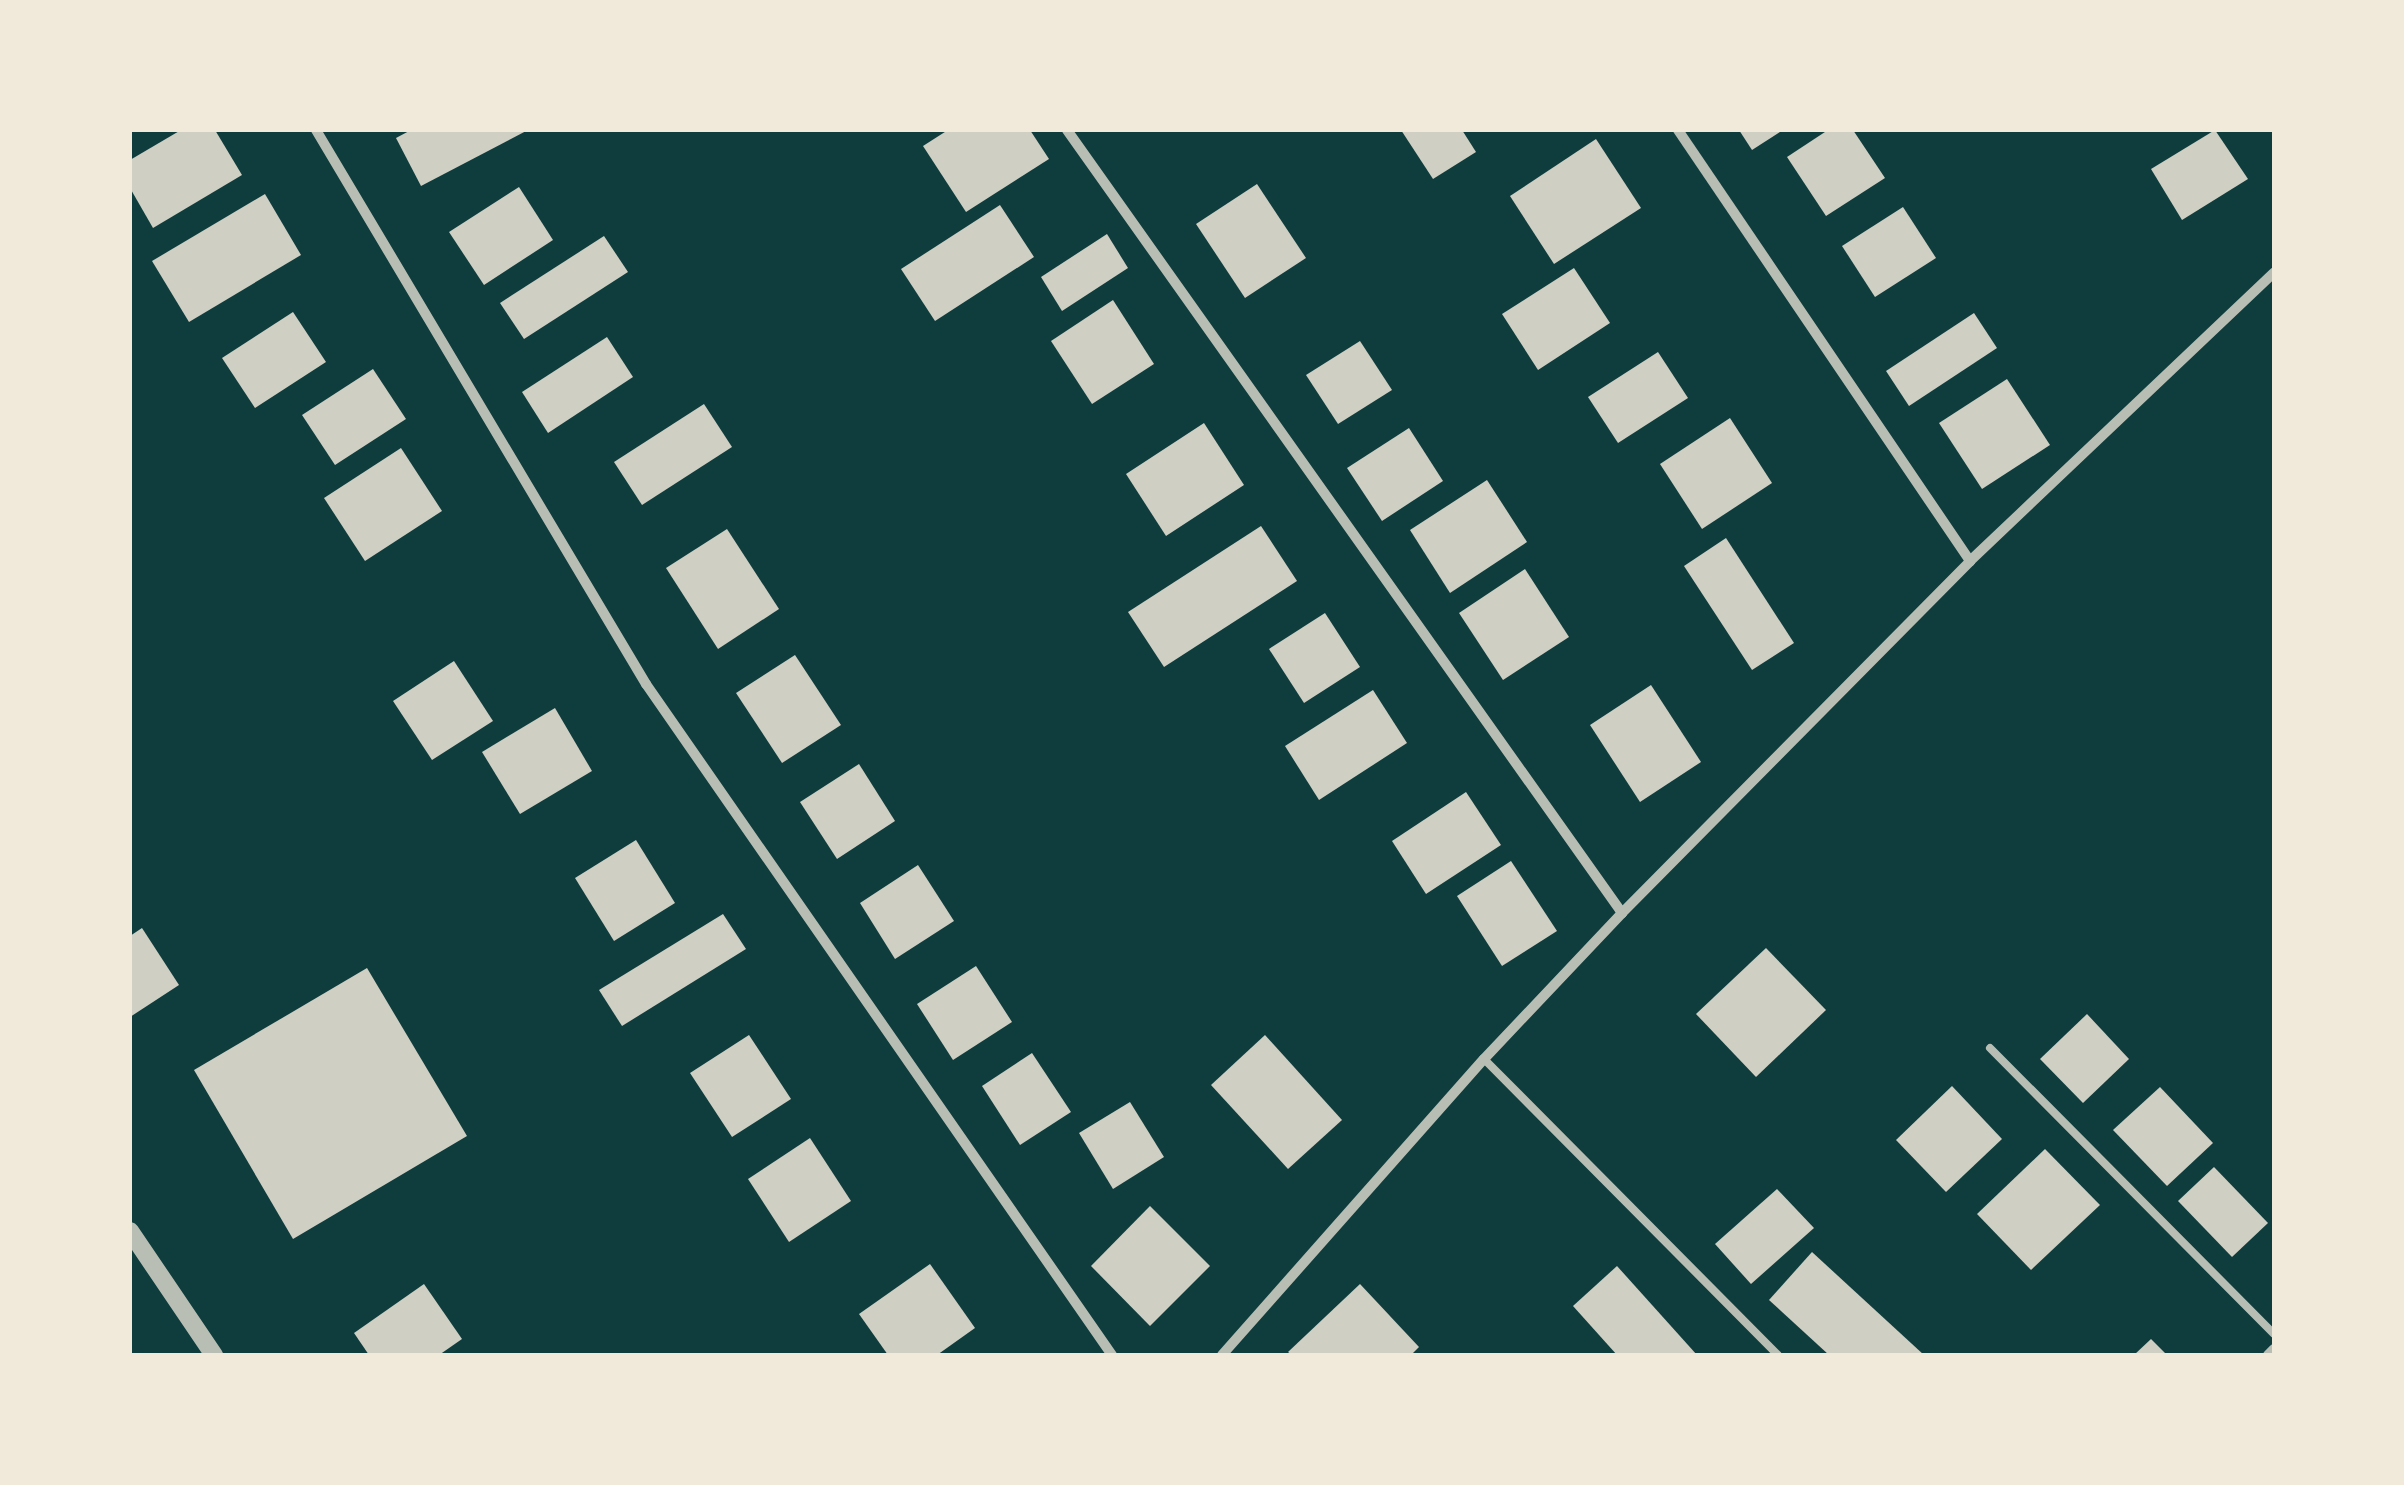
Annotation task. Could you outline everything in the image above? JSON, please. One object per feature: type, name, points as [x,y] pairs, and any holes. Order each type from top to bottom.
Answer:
[{"type":"street","points":[[316,130],[646,684],[1112,1355]]},
{"type":"street","points":[[1068,130],[1622,913]]},
{"type":"street","points":[[1678,130],[1970,561]]},
{"type":"street","points":[[1222,1355],[1484,1059],[1622,913],[1970,561],[2274,273]]},
{"type":"street","points":[[130,1231],[214,1355]]},
{"type":"street","points":[[2268,1355],[2274,1349]]},
{"type":"lane","points":[[1990,1048],[2274,1334]]},
{"type":"lane","points":[[1484,1059],[1778,1355]]},
{"type":"building","points":[[181,130],[215,130],[242,175],[153,228],[130,188],[130,160]]},
{"type":"building","points":[[411,130],[528,130],[421,186],[396,138]]},
{"type":"building","points":[[948,130],[1030,130],[1049,159],[966,212],[923,146]]},
{"type":"building","points":[[1401,130],[1462,130],[1476,152],[1433,179]]},
{"type":"building","points":[[1739,130],[1783,130],[1752,150]]},
{"type":"building","points":[[1828,130],[1853,130],[1885,178],[1826,216],[1787,157]]},
{"type":"building","points":[[2215,130],[2248,179],[2182,220],[2151,169]]},
{"type":"building","points":[[1596,139],[1641,208],[1554,264],[1510,196]]},
{"type":"building","points":[[1257,184],[1306,258],[1245,298],[1196,224]]},
{"type":"building","points":[[519,187],[553,240],[484,285],[449,232]]},
{"type":"building","points":[[265,194],[301,255],[189,322],[152,261]]},
{"type":"building","points":[[1000,205],[1034,257],[935,321],[901,269]]},
{"type":"building","points":[[1903,207],[1936,258],[1875,297],[1842,246]]},
{"type":"building","points":[[1107,234],[1128,268],[1062,311],[1041,277]]},
{"type":"building","points":[[604,236],[628,272],[524,339],[500,303]]},
{"type":"building","points":[[1574,268],[1610,323],[1538,370],[1502,314]]},
{"type":"building","points":[[1113,300],[1154,364],[1092,404],[1051,341]]},
{"type":"building","points":[[293,312],[326,362],[255,408],[222,358]]},
{"type":"building","points":[[1974,313],[1997,348],[1909,406],[1886,371]]},
{"type":"building","points":[[607,337],[633,377],[548,433],[522,392]]},
{"type":"building","points":[[1360,341],[1392,390],[1338,424],[1306,375]]},
{"type":"building","points":[[1658,352],[1688,398],[1618,443],[1588,397]]},
{"type":"building","points":[[373,369],[406,419],[335,465],[302,415]]},
{"type":"building","points":[[2007,379],[2050,445],[1982,489],[1939,423]]},
{"type":"building","points":[[704,404],[732,447],[642,505],[614,462]]},
{"type":"building","points":[[1730,418],[1772,483],[1702,529],[1660,464]]},
{"type":"building","points":[[1204,423],[1244,485],[1166,536],[1126,474]]},
{"type":"building","points":[[1409,428],[1443,481],[1382,521],[1347,468]]},
{"type":"building","points":[[401,448],[442,511],[365,561],[324,498]]},
{"type":"building","points":[[1487,480],[1527,542],[1450,593],[1410,530]]},
{"type":"building","points":[[1261,526],[1297,581],[1164,667],[1128,612]]},
{"type":"building","points":[[727,529],[779,609],[718,649],[666,568]]},
{"type":"building","points":[[1726,538],[1794,643],[1752,670],[1684,566]]},
{"type":"building","points":[[1525,569],[1569,637],[1503,680],[1459,613]]},
{"type":"building","points":[[1325,613],[1360,667],[1304,703],[1269,649]]},
{"type":"building","points":[[795,655],[841,725],[782,763],[736,693]]},
{"type":"building","points":[[454,661],[493,721],[432,760],[393,701]]},
{"type":"building","points":[[1651,685],[1701,762],[1640,802],[1590,725]]},
{"type":"building","points":[[1373,690],[1407,743],[1319,800],[1285,746]]},
{"type":"building","points":[[555,708],[592,771],[520,814],[482,752]]},
{"type":"building","points":[[859,764],[895,821],[837,859],[800,802]]},
{"type":"building","points":[[1466,792],[1501,845],[1426,894],[1392,841]]},
{"type":"building","points":[[636,840],[675,903],[614,941],[575,878]]},
{"type":"building","points":[[1511,861],[1557,931],[1502,966],[1457,896]]},
{"type":"building","points":[[918,865],[954,921],[895,959],[860,903]]},
{"type":"building","points":[[723,914],[746,949],[622,1026],[599,990]]},
{"type":"building","points":[[142,928],[179,985],[130,1017],[130,936]]},
{"type":"building","points":[[1766,948],[1826,1010],[1756,1077],[1696,1014]]},
{"type":"building","points":[[976,966],[1012,1022],[953,1060],[917,1004]]},
{"type":"building","points":[[367,968],[467,1136],[293,1239],[194,1070]]},
{"type":"building","points":[[2087,1014],[2129,1059],[2083,1103],[2040,1059]]},
{"type":"building","points":[[749,1035],[791,1099],[732,1137],[690,1073]]},
{"type":"building","points":[[1265,1035],[1342,1120],[1288,1169],[1211,1085]]},
{"type":"building","points":[[1032,1053],[1071,1112],[1020,1145],[982,1086]]},
{"type":"building","points":[[1952,1086],[2002,1139],[1946,1192],[1896,1140]]},
{"type":"building","points":[[2160,1087],[2213,1143],[2167,1186],[2113,1130]]},
{"type":"building","points":[[1130,1102],[1164,1157],[1113,1189],[1079,1133]]},
{"type":"building","points":[[810,1138],[851,1201],[789,1242],[748,1179]]},
{"type":"building","points":[[2045,1149],[2100,1205],[2031,1270],[1977,1214]]},
{"type":"building","points":[[2214,1167],[2268,1223],[2232,1257],[2178,1201]]},
{"type":"building","points":[[1777,1189],[1814,1228],[1751,1284],[1715,1244]]},
{"type":"building","points":[[1150,1206],[1210,1266],[1150,1326],[1091,1266]]},
{"type":"building","points":[[1812,1252],[1924,1355],[1829,1355],[1769,1300]]},
{"type":"building","points":[[930,1264],[975,1328],[937,1355],[888,1355],[859,1314]]},
{"type":"building","points":[[1617,1266],[1697,1355],[1617,1355],[1573,1306]]},
{"type":"building","points":[[424,1284],[462,1339],[439,1355],[369,1355],[354,1333]]},
{"type":"building","points":[[1360,1284],[1419,1347],[1411,1355],[1288,1352]]},
{"type":"building","points":[[2151,1339],[2167,1355],[2134,1355]]}]
